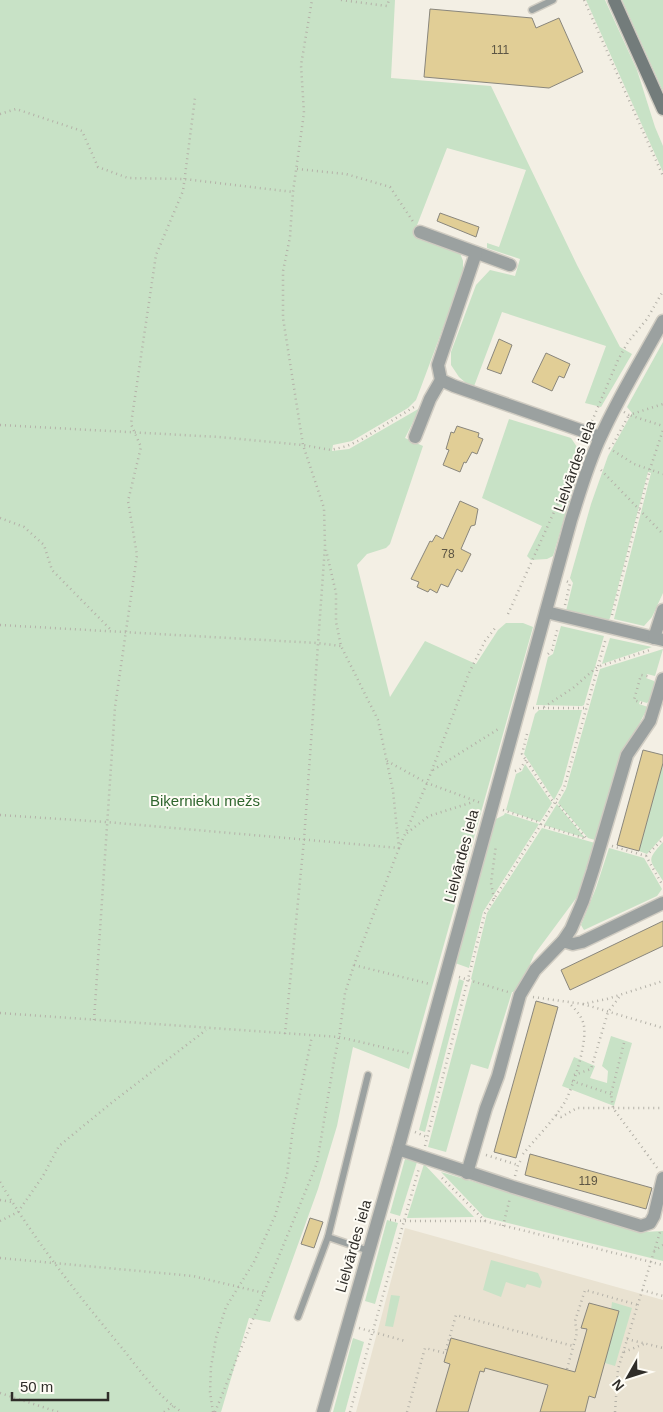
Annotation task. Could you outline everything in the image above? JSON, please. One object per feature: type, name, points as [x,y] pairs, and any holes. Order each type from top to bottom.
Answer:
[{"type":"main road","points":[[614,0],[663,109]]},
{"type":"street","points":[[420,232],[510,265]]},
{"type":"street","points":[[415,437],[430,398],[441,380],[438,365],[476,253]]},
{"type":"street","name":"Lielvārdes iela","points":[[323,1412],[398,1149],[571,520],[588,466],[600,437],[663,320]]},
{"type":"street","points":[[441,380],[600,437]]},
{"type":"street","points":[[546,612],[609,627],[656,643],[663,610]]},
{"type":"street","points":[[467,1173],[486,1108],[498,1076],[520,995],[535,970],[563,941],[571,928],[583,901],[627,755],[650,721],[663,679]]},
{"type":"street","points":[[563,941],[573,944],[582,942],[663,903]]},
{"type":"street","points":[[398,1149],[467,1173],[640,1226],[650,1223],[658,1217],[661,1174]]},
{"type":"lane","points":[[532,10],[553,0]]},
{"type":"lane","points":[[298,1317],[328,1237],[368,1075]]},
{"type":"lane","points":[[328,1237],[369,1251]]},
{"type":"path","points":[[285,1034],[304,840],[325,546],[324,508],[303,445],[283,318],[283,271],[290,237],[304,112],[300,65],[312,0]]},
{"type":"path","points":[[341,0],[387,6],[390,0]]},
{"type":"path","points":[[584,0],[663,176]]},
{"type":"path","points":[[94,1020],[115,707],[137,555],[128,501],[141,446],[131,424],[156,255],[183,192],[195,98]]},
{"type":"path","points":[[0,114],[16,109],[82,131],[98,167],[128,178],[184,179],[294,192]]},
{"type":"path","points":[[297,169],[346,174],[390,187],[420,232]]},
{"type":"path","points":[[0,425],[134,432],[303,445],[331,450],[347,446],[430,398]]},
{"type":"path","points":[[607,454],[629,415],[663,404]]},
{"type":"path","points":[[350,1412],[422,1158],[485,913],[564,788],[598,668],[650,469],[663,428],[629,415],[615,407]]},
{"type":"path","points":[[600,437],[610,449],[634,464],[663,474]]},
{"type":"path","points":[[598,479],[604,462]]},
{"type":"path","points":[[601,470],[663,534]]},
{"type":"path","points":[[0,518],[24,527],[44,544],[52,570],[112,631]]},
{"type":"path","points":[[325,546],[336,593],[336,622],[341,646],[378,720],[393,791],[399,848]]},
{"type":"path","points":[[546,655],[552,650],[563,616],[570,583],[566,580]]},
{"type":"path","points":[[0,624],[341,646]]},
{"type":"path","points":[[214,1412],[317,1163],[345,993],[354,964],[399,848],[428,783],[469,673],[485,641],[496,627]]},
{"type":"path","points":[[543,708],[598,668],[656,643]]},
{"type":"path","points":[[655,707],[634,700],[641,675],[663,679]]},
{"type":"path","points":[[535,700],[533,708],[586,708]]},
{"type":"path","points":[[432,771],[516,718]]},
{"type":"path","points":[[528,727],[522,754],[555,802],[587,839]]},
{"type":"path","points":[[387,761],[428,783],[475,801],[539,822],[541,825],[646,856],[663,886]]},
{"type":"path","points":[[405,834],[428,816],[475,801]]},
{"type":"path","points":[[0,815],[106,822],[399,848]]},
{"type":"path","points":[[494,899],[491,883],[497,838]]},
{"type":"path","points":[[646,856],[663,839]]},
{"type":"path","points":[[354,964],[442,987]]},
{"type":"path","points":[[457,976],[520,995],[583,1004],[663,1028]]},
{"type":"path","points":[[583,1004],[622,995],[663,981]]},
{"type":"path","points":[[574,1075],[591,1069],[608,1012],[622,995]]},
{"type":"path","points":[[523,1154],[556,1115],[566,1099],[580,1058],[584,1031],[580,1017],[568,1002]]},
{"type":"path","points":[[0,1013],[339,1037],[423,1057]]},
{"type":"path","points":[[0,1221],[18,1212],[43,1176],[59,1146],[110,1104],[208,1029]]},
{"type":"path","points":[[214,1412],[210,1384],[216,1338],[226,1307],[254,1262],[275,1216],[284,1183],[312,1036]]},
{"type":"path","points":[[624,1043],[611,1094],[613,1108],[661,1174]]},
{"type":"path","points":[[572,1081],[611,1094]]},
{"type":"path","points":[[556,1115],[561,1117],[577,1108],[663,1108]]},
{"type":"path","points":[[483,1154],[518,1165]]},
{"type":"path","points":[[422,1158],[485,1221]]},
{"type":"path","points":[[503,1226],[518,1165],[521,1160]]},
{"type":"path","points":[[0,1182],[18,1212],[54,1262],[124,1351],[173,1406],[182,1412]]},
{"type":"path","points":[[0,1200],[12,1202]]},
{"type":"path","points":[[615,1412],[618,1370],[651,1263],[658,1217]]},
{"type":"path","points":[[404,1221],[485,1221],[663,1265]]},
{"type":"path","points":[[654,1251],[663,1245]]},
{"type":"path","points":[[0,1258],[194,1276],[264,1293]]},
{"type":"path","points":[[567,1369],[577,1333],[576,1322],[585,1290],[638,1305]]},
{"type":"path","points":[[642,1290],[663,1296]]},
{"type":"path","points":[[407,1412],[425,1348],[445,1353],[456,1315],[573,1346]]},
{"type":"path","points":[[348,1325],[404,1341]]},
{"type":"path","points":[[628,1339],[663,1348]]},
{"type":"path","points":[[623,1352],[646,1344]]},
{"type":"path","points":[[0,1393],[58,1412]]},
{"type":"path","points":[[164,1412],[173,1406]]},
{"type":"shaded area","points":[[405,1228],[663,1300],[663,1412],[356,1412]]},
{"type":"green space","name":"Biķernieku mežs","points":[[0,0],[395,0],[391,78],[491,86],[577,265],[620,347],[632,354],[601,407],[585,403],[606,346],[502,312],[473,389],[459,377],[451,365],[451,352],[476,285],[490,270],[515,276],[520,259],[487,248],[487,243],[499,247],[526,170],[447,148],[414,233],[460,253],[463,261],[463,274],[421,387],[416,400],[408,408],[352,441],[333,445],[332,451],[349,449],[420,408],[405,438],[423,446],[390,544],[386,548],[367,554],[357,565],[390,697],[425,641],[476,664],[498,630],[506,623],[523,623],[533,627],[409,1069],[353,1047],[337,1126],[318,1189],[270,1322],[249,1318],[221,1412],[0,1412]]},
{"type":"green space","points":[[586,0],[605,0],[637,70],[663,146],[663,172]]},
{"type":"green space","points":[[622,0],[663,0],[663,91]]},
{"type":"green space","points":[[663,342],[663,593],[652,617],[644,626],[614,619],[651,473],[648,472],[610,618],[608,621],[566,611],[573,583],[570,578],[591,504],[608,456],[632,413],[627,407]]},
{"type":"green space","points":[[509,419],[571,438],[583,456],[553,556],[547,559],[531,560],[527,556],[542,526],[482,498]]},
{"type":"green space","points":[[561,626],[604,636],[584,705],[536,705],[548,657],[553,654]]},
{"type":"green space","points":[[610,638],[652,647],[602,664]]},
{"type":"green space","points":[[663,649],[655,676],[647,674],[646,678],[655,683],[649,701],[647,703],[640,701],[639,704],[648,707],[623,750],[595,840],[588,838],[558,803],[566,789],[600,669]]},
{"type":"green space","points":[[539,710],[582,710],[562,785],[554,800],[524,754],[535,714]]},
{"type":"green space","points":[[663,763],[663,836],[647,854],[639,851]]},
{"type":"green space","points":[[525,764],[552,803],[540,822],[506,810],[516,774],[522,771]]},
{"type":"green space","points":[[557,804],[585,838],[544,825]]},
{"type":"green space","points":[[505,813],[539,824],[483,912],[469,968],[455,963],[496,819]]},
{"type":"green space","points":[[542,828],[595,843],[577,897],[534,955],[524,978],[512,992],[488,1069],[471,1064],[446,1152],[428,1147],[472,980],[487,913]]},
{"type":"green space","points":[[663,842],[663,881],[651,861],[654,853]]},
{"type":"green space","points":[[609,848],[644,858],[662,889],[657,896],[584,930],[581,925]]},
{"type":"green space","points":[[459,979],[464,981],[425,1132],[419,1130]]},
{"type":"green space","points":[[611,1036],[632,1043],[614,1106],[562,1086],[574,1057],[595,1066],[590,1078],[607,1083],[608,1071],[602,1066]]},
{"type":"green space","points":[[405,1159],[417,1162],[400,1216],[390,1213]]},
{"type":"green space","points":[[424,1164],[474,1217],[407,1218]]},
{"type":"green space","points":[[441,1172],[643,1232],[663,1231],[663,1261],[484,1217]]},
{"type":"green space","points":[[387,1220],[398,1223],[375,1304],[365,1301]]},
{"type":"green space","points":[[491,1260],[538,1273],[542,1282],[540,1288],[527,1284],[525,1288],[506,1282],[501,1297],[483,1290]]},
{"type":"green space","points":[[391,1295],[400,1296],[393,1327],[385,1326]]},
{"type":"green space","points":[[612,1302],[632,1308],[615,1366],[605,1363]]},
{"type":"green space","points":[[353,1338],[364,1342],[345,1412],[333,1412]]},
{"type":"building","points":[[430,9],[532,18],[536,28],[559,18],[583,72],[549,88],[424,77]]},
{"type":"building","points":[[440,213],[479,227],[476,237],[437,221]]},
{"type":"building","points":[[499,339],[512,345],[501,374],[487,369]]},
{"type":"building","points":[[546,353],[570,364],[564,378],[559,376],[552,391],[532,382]]},
{"type":"building","points":[[457,426],[479,433],[478,437],[483,439],[477,454],[472,452],[466,463],[464,462],[460,472],[443,465],[449,450],[446,449],[451,432],[454,433]]},
{"type":"building","points":[[460,501],[478,509],[475,525],[471,526],[461,549],[471,554],[462,572],[457,569],[448,587],[441,584],[437,593],[430,589],[428,592],[417,587],[419,582],[411,579],[430,541],[432,542],[436,535],[443,539]]},
{"type":"building","points":[[643,750],[663,755],[663,763],[639,851],[617,845]]},
{"type":"building","points":[[663,921],[663,946],[570,990],[561,970]]},
{"type":"building","points":[[536,1001],[558,1007],[516,1158],[494,1152]]},
{"type":"building","points":[[530,1154],[652,1188],[646,1209],[525,1175]]},
{"type":"building","points":[[310,1218],[323,1222],[314,1248],[301,1244]]},
{"type":"building","points":[[589,1303],[619,1311],[595,1398],[589,1396],[585,1412],[540,1412],[548,1385],[485,1368],[484,1372],[480,1371],[468,1412],[436,1412],[450,1364],[444,1362],[451,1338],[575,1372],[587,1329],[581,1328]]}]
